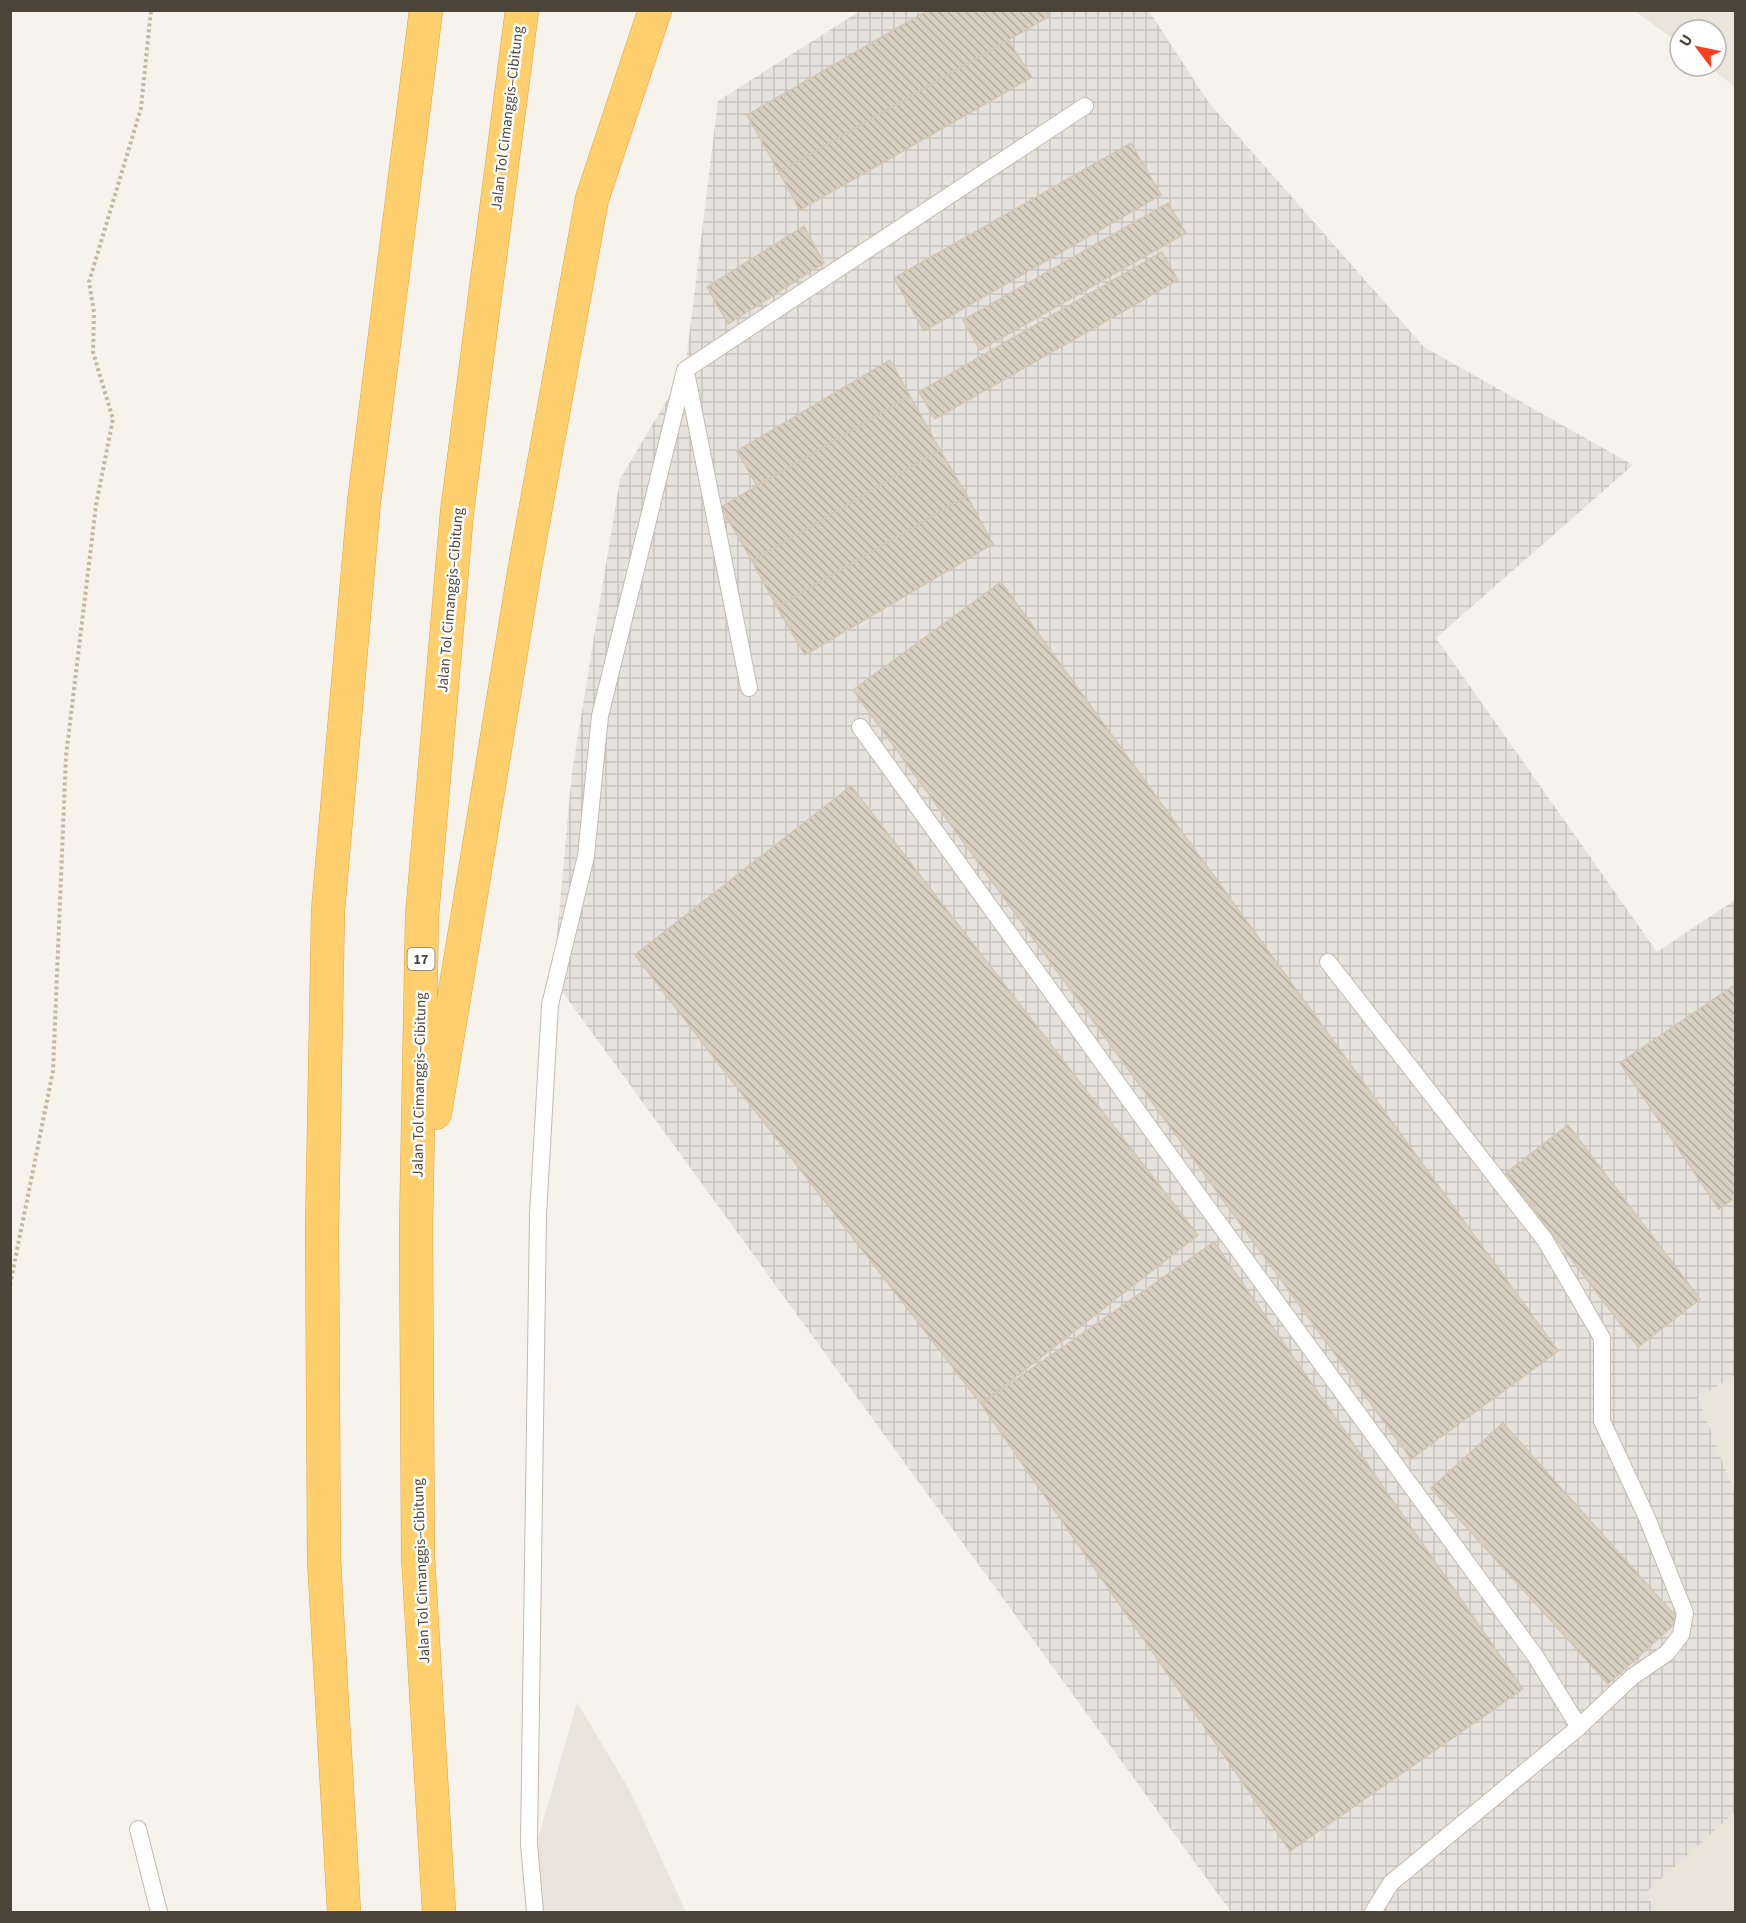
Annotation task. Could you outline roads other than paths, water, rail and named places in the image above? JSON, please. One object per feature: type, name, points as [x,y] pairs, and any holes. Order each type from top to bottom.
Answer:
[{"type":"highway","points":[[344,1912],[324,1560],[322,1229],[328,911],[364,502],[426,10]]},
{"type":"highway","name":"Jalan Tol Cimanggis–Cibitung","points":[[439,1912],[418,1556],[416,1229],[424,892],[457,512],[522,10]]},
{"type":"highway","points":[[416,1229],[525,567],[592,199],[655,10]]},
{"type":"lane","points":[[535,1912],[528,1844],[538,1215],[550,1005],[586,856],[600,716],[685,370],[1085,106]]},
{"type":"lane","points":[[685,370],[749,688]]},
{"type":"lane","points":[[860,727],[1536,1657],[1579,1727]]},
{"type":"lane","points":[[1328,962],[1545,1240],[1602,1338],[1602,1421],[1647,1518],[1685,1613],[1681,1635],[1667,1653],[1632,1677],[1579,1727],[1391,1882],[1373,1912]]},
{"type":"lane","points":[[138,1829],[159,1912]]}]
